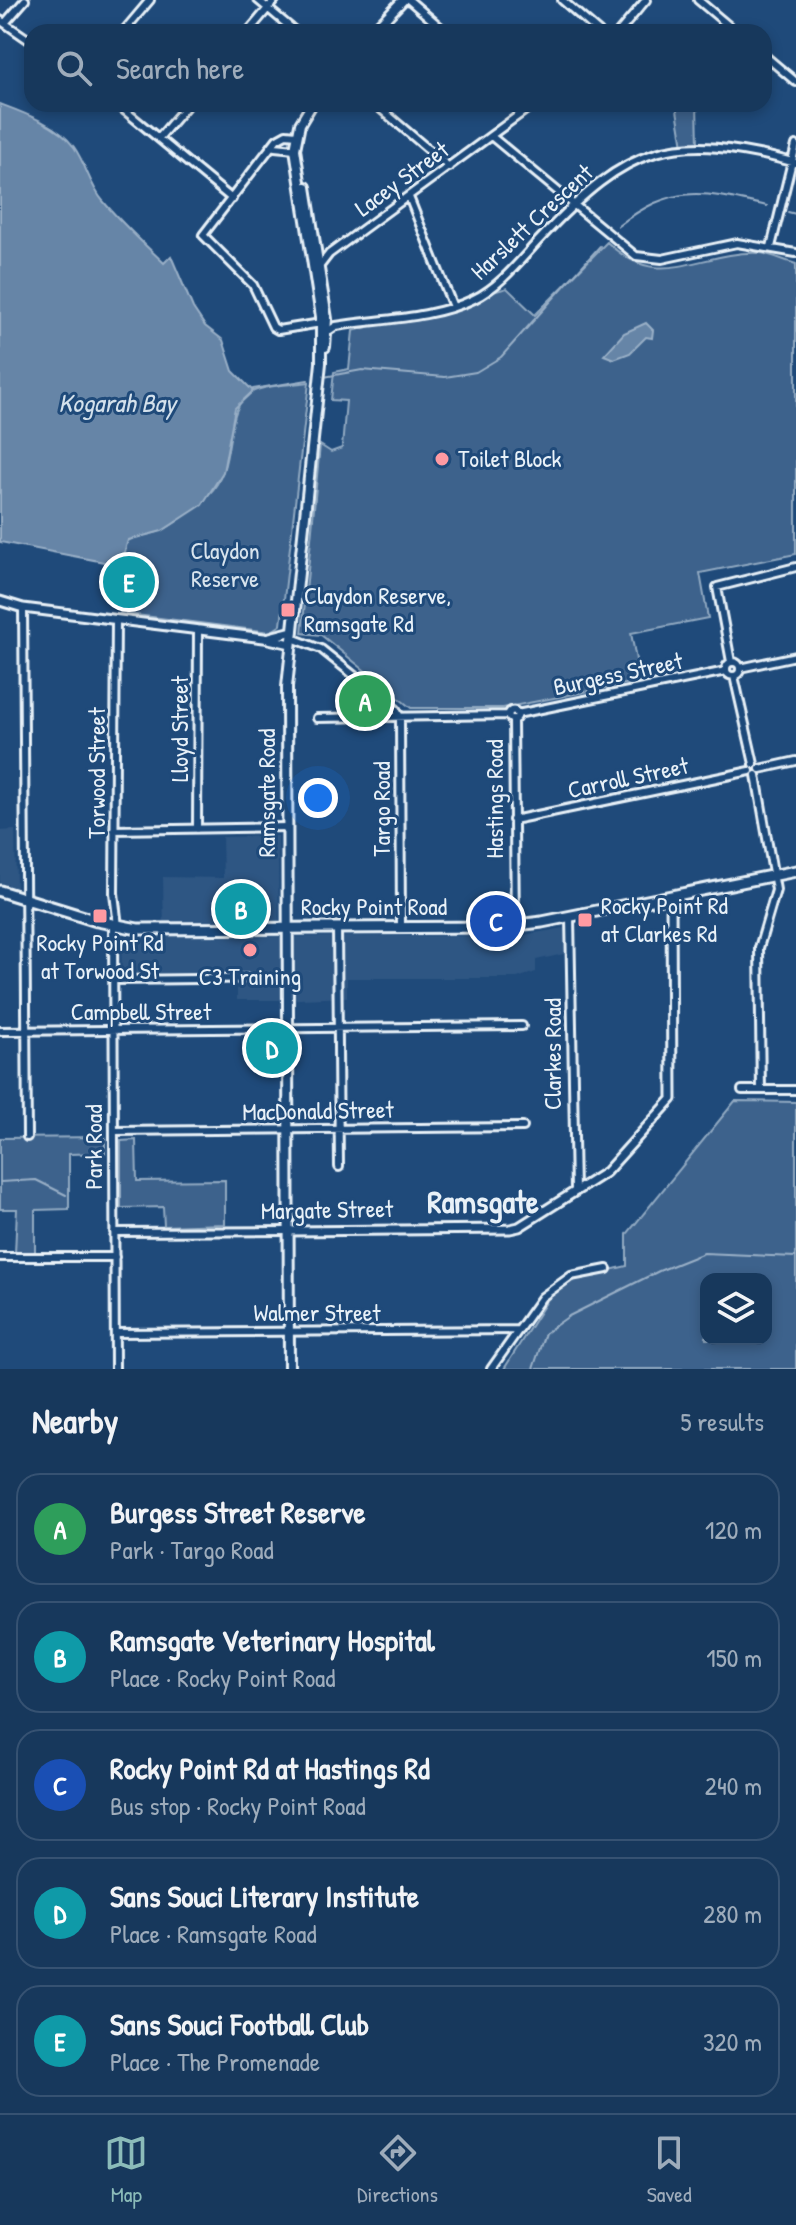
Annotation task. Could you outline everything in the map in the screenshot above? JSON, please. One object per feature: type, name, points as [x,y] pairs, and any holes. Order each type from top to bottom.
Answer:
[{"type":"main road","points":[[380,24],[403,0]]},
{"type":"main road","points":[[297,135],[308,112]]},
{"type":"main road","name":"Ramsgate Road","points":[[297,135],[295,149],[327,332],[320,372]]},
{"type":"main road","name":"Ramsgate Road","points":[[289,1369],[287,827],[292,641],[324,321],[319,267],[297,135]]},
{"type":"main road","name":"Rocky Point Road","points":[[0,891],[116,926],[515,926],[796,871]]},
{"type":"street","points":[[24,36],[3,22],[25,0]]},
{"type":"street","points":[[130,24],[150,0]]},
{"type":"street","points":[[258,0],[287,24]]},
{"type":"street","points":[[255,24],[275,0]]},
{"type":"street","points":[[409,0],[437,24]]},
{"type":"street","points":[[562,0],[590,24]]},
{"type":"street","points":[[626,24],[646,0]]},
{"type":"street","points":[[698,0],[726,24]]},
{"type":"street","points":[[772,62],[796,82]]},
{"type":"street","points":[[127,112],[232,199]]},
{"type":"street","points":[[159,138],[181,112]]},
{"type":"street","points":[[384,112],[449,167]]},
{"type":"street","name":"Lacey Street","points":[[319,267],[329,254],[522,112]]},
{"type":"street","points":[[297,135],[281,136],[205,230],[205,240],[253,285],[273,327],[278,330],[324,321],[336,326]]},
{"type":"street","points":[[491,136],[571,205],[629,251],[644,258],[662,259],[737,243],[796,253]]},
{"type":"street","points":[[771,247],[796,145]]},
{"type":"street","points":[[275,147],[295,149]]},
{"type":"street","name":"Harslett Crescent","points":[[327,332],[336,326],[453,307],[476,298],[502,280],[571,205],[619,167],[673,148],[734,147],[794,163]]},
{"type":"street","points":[[409,197],[453,307]]},
{"type":"street","points":[[316,251],[329,254]]},
{"type":"street","points":[[761,1090],[759,948],[776,890],[776,875],[734,676],[726,671],[731,662],[716,590],[727,582],[796,567]]},
{"type":"street","points":[[0,601],[23,608],[292,641],[321,649],[396,709],[400,717]]},
{"type":"street","points":[[23,608],[27,1137]]},
{"type":"street","name":"Torwood Street","points":[[116,620],[116,926]]},
{"type":"street","name":"Lloyd Street","points":[[197,829],[198,630]]},
{"type":"street","points":[[264,638],[292,641]]},
{"type":"street","points":[[734,676],[740,668],[796,656]]},
{"type":"street","points":[[731,662],[740,668]]},
{"type":"street","name":"Burgess Street","points":[[317,718],[513,716],[726,671]]},
{"type":"street","name":"Hastings Road","points":[[513,716],[515,926]]},
{"type":"street","name":"Targo Road","points":[[400,717],[401,927]]},
{"type":"street","name":"Carroll Street","points":[[513,820],[796,761]]},
{"type":"street","points":[[114,830],[287,827]]},
{"type":"street","name":"Margate Street","points":[[114,1232],[519,1227],[613,1165],[672,1099],[671,896]]},
{"type":"street","name":"Clarkes Road","points":[[570,917],[575,1191]]},
{"type":"street","name":"Park Road","points":[[115,1369],[116,926]]},
{"type":"street","points":[[337,927],[339,1167]]},
{"type":"street","points":[[114,980],[287,978]]},
{"type":"street","name":"Campbell Street","points":[[0,1031],[522,1026]]},
{"type":"street","points":[[742,1090],[796,1090]]},
{"type":"street","name":"MacDonald Street","points":[[114,1131],[523,1127]]},
{"type":"street","points":[[0,1257],[115,1257]]},
{"type":"street","points":[[491,1369],[542,1297],[568,1278],[607,1269]]},
{"type":"street","name":"Walmer Street","points":[[115,1333],[519,1330]]},
{"type":"shaded area","points":[[15,830],[16,888],[0,882],[0,831]]},
{"type":"shaded area","points":[[278,836],[279,937],[524,935],[564,928],[564,954],[536,960],[536,972],[517,978],[347,978],[347,997],[237,1000],[237,976],[122,978],[121,937],[164,936],[163,877],[223,878],[222,837]]},
{"type":"green space","points":[[677,112],[697,112],[698,145],[683,146]]},
{"type":"green space","points":[[607,242],[626,257],[662,268],[717,257],[760,253],[796,264],[796,554],[700,573],[708,618],[631,633],[640,681],[503,708],[411,708],[321,635],[302,633],[320,445],[331,452],[342,448],[346,401],[331,400],[334,372],[349,369],[353,331],[507,288],[535,315]]},
{"type":"green space","name":"Claydon Reserve","points":[[309,382],[281,625],[270,632],[120,613],[126,543],[166,528],[209,494],[224,468],[237,409],[244,399],[254,391],[267,387]]},
{"type":"green space","points":[[735,1101],[796,1102],[796,1369],[504,1369],[548,1299],[572,1279],[627,1266],[627,1234]]},
{"type":"green space","points":[[105,1137],[105,1153],[69,1154],[69,1209],[35,1210],[35,1253],[15,1254],[17,1209],[0,1209],[0,1138]]},
{"type":"green space","points":[[136,1140],[137,1181],[225,1180],[225,1224],[164,1226],[163,1207],[121,1208],[121,1141]]},
{"type":"water","name":"Kogarah Bay","points":[[0,104],[40,121],[67,139],[110,209],[164,263],[171,256],[193,308],[205,326],[223,340],[233,371],[253,391],[235,408],[223,472],[202,505],[162,531],[128,540],[122,560],[114,564],[0,542]]},
{"type":"water","points":[[646,323],[653,330],[652,338],[646,337],[630,353],[614,359],[604,355],[624,333]]},
{"type":"waterway","points":[[618,226],[656,203],[689,194],[706,194],[767,206]]},
{"type":"waterway","points":[[788,212],[796,214]]},
{"type":"waterway","points":[[324,377],[362,370],[445,377],[476,372],[501,357],[600,246]]},
{"type":"waterway","points":[[253,389],[308,380]]},
{"type":"waterway","points":[[0,1182],[36,1180],[66,1195]]},
{"type":"waterway","points":[[533,1369],[545,1333],[569,1316],[659,1271],[704,1253],[796,1257]]},
{"type":"place","name":"Toilet Block","points":[[442,459]]},
{"type":"place","name":"Sans Souci Football Club","points":[[129,582]]},
{"type":"place","name":"Claydon Reserve, Ramsgate Rd","points":[[288,610]]},
{"type":"place","name":"Burgess Street Reserve","points":[[365,701]]},
{"type":"place","name":"Ramsgate Veterinary Hospital","points":[[241,909]]},
{"type":"place","name":"Rocky Point Rd at Torwood St","points":[[100,916]]},
{"type":"place","name":"Rocky Point Rd at Clarkes Rd","points":[[585,920]]},
{"type":"place","name":"Rocky Point Rd at Hastings Rd","points":[[496,921]]},
{"type":"place","name":"C3 Training","points":[[250,950]]},
{"type":"place","name":"Sans Souci Literary Institute","points":[[272,1048]]},
{"type":"district","name":"Ramsgate","points":[[483,1202]]}]
